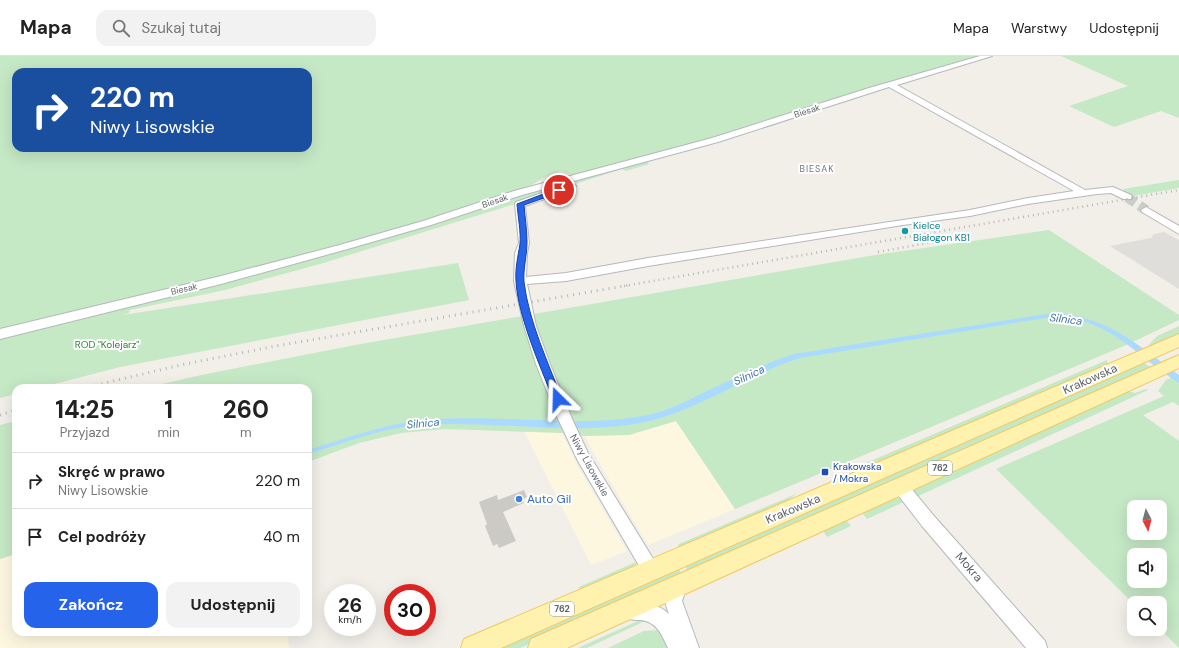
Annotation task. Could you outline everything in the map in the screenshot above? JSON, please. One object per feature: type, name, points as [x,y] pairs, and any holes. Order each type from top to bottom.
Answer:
[{"type":"main road","name":"Krakowska","points":[[473,648],[1179,340]]},
{"type":"main road","name":"Krakowska","points":[[540,648],[1169,365]]},
{"type":"street","name":"Biesak","points":[[0,334],[221,280],[325,252],[427,223],[518,193],[696,145],[988,56]]},
{"type":"street","points":[[891,85],[1084,193]]},
{"type":"street","name":"Niwy Lisowskie","points":[[572,178],[571,186],[520,204],[524,243],[521,253],[520,281],[530,326],[543,364],[568,424],[583,457],[651,570]]},
{"type":"street","points":[[520,281],[566,277],[648,262],[903,222],[967,214],[1028,201],[1084,193],[1110,190],[1127,197]]},
{"type":"street","points":[[1146,210],[1179,231]]},
{"type":"street","name":"Mokra","points":[[900,486],[928,521],[949,543],[1038,648]]},
{"type":"street","points":[[678,586],[674,594],[673,601],[690,648]]},
{"type":"street","points":[[621,612],[644,611],[660,617],[665,622],[677,648]]},
{"type":"shaded area","points":[[1164,232],[1179,240],[1179,289],[1110,246],[1151,238],[1154,234]]},
{"type":"shaded area","points":[[676,421],[735,509],[648,545],[585,436],[629,435]]},
{"type":"shaded area","points":[[524,431],[562,433],[576,463],[627,551],[591,565]]},
{"type":"shaded area","points":[[12,555],[12,636],[288,636],[289,648],[0,648],[0,559]]},
{"type":"green space","name":"ROD \"Kolejarz\"","points":[[0,56],[980,56],[649,157],[575,176],[561,171],[551,174],[520,191],[444,216],[218,283],[565,182],[569,183],[568,185],[521,202],[320,264],[225,290],[130,310],[129,313],[123,315],[458,263],[469,300],[120,367],[54,384],[12,384],[12,395],[0,398]]},
{"type":"green space","points":[[1061,56],[1179,56],[1179,118],[1161,111],[1114,127],[1069,106],[1128,86]]},
{"type":"green space","points":[[647,161],[649,164],[626,171],[622,169],[575,184],[576,180]]},
{"type":"green space","points":[[1179,180],[1179,188],[1127,197],[1123,189]]},
{"type":"green space","points":[[1049,230],[1179,315],[1179,320],[1124,346],[735,509],[676,421],[629,435],[585,436],[562,433],[445,429],[401,433],[359,443],[312,461],[312,384],[162,384],[355,345],[875,255]]},
{"type":"green space","points":[[1179,326],[1179,334],[1150,346],[1149,345],[1157,336]]},
{"type":"green space","points":[[1107,360],[1108,365],[895,457],[859,466]]},
{"type":"green space","points":[[1144,363],[1150,367],[689,573],[684,564]]},
{"type":"green space","points":[[1179,375],[1179,406],[1173,402],[1143,415],[1179,441],[1179,648],[1167,636],[1167,596],[1127,597],[996,469],[1164,396],[1158,391],[1166,380]]},
{"type":"green space","points":[[1146,389],[1148,390],[914,498],[913,490],[1128,391],[1135,393]]},
{"type":"green space","points":[[12,422],[12,555],[0,559],[0,425]]},
{"type":"green space","points":[[796,494],[781,506],[676,552],[679,544]]},
{"type":"green space","points":[[895,497],[906,501],[867,519],[863,514],[863,511]]},
{"type":"green space","points":[[844,520],[851,526],[827,537],[824,532],[825,529]]},
{"type":"green space","points":[[636,562],[634,568],[580,591],[579,587]]},
{"type":"green space","points":[[679,569],[682,576],[520,648],[494,648]]},
{"type":"green space","points":[[640,620],[656,620],[643,622],[587,648],[578,648]]},
{"type":"green space","points":[[660,630],[669,648],[608,648],[644,631]]},
{"type":"water","name":"Silnica","points":[[1053,313],[1072,315],[1090,320],[1121,334],[1179,375],[1179,383],[1162,372],[1118,338],[1102,329],[1085,322],[1067,318],[1045,318],[800,358],[758,374],[678,412],[635,424],[581,428],[473,424],[419,425],[391,429],[312,453],[312,449],[356,435],[388,426],[421,420],[487,418],[587,421],[646,416],[672,408],[760,367],[794,354]]},
{"type":"building","points":[[524,490],[527,497],[522,500],[524,503],[503,512],[516,541],[499,548],[497,544],[493,546],[485,526],[487,524],[479,502],[497,495],[498,500]]},
{"type":"tunnel","points":[[1127,197],[1146,210]]},
{"type":"railway","points":[[624,286],[1179,190]]},
{"type":"railway","points":[[878,252],[966,236]]},
{"type":"railway","points":[[101,384],[185,364],[276,346],[630,285]]},
{"type":"railway","points":[[0,415],[12,411]]},
{"type":"place","name":"Kielce Białogon KB1","points":[[905,231]]},
{"type":"place","name":"Krakowska / Mokra","points":[[825,472]]},
{"type":"place","name":"Auto Gil","points":[[519,499]]},
{"type":"district","name":"BIESAK","points":[[817,169]]},
{"type":"route","points":[[558,399],[534,339],[525,307],[520,281],[521,253],[524,243],[520,204],[559,190]]}]
